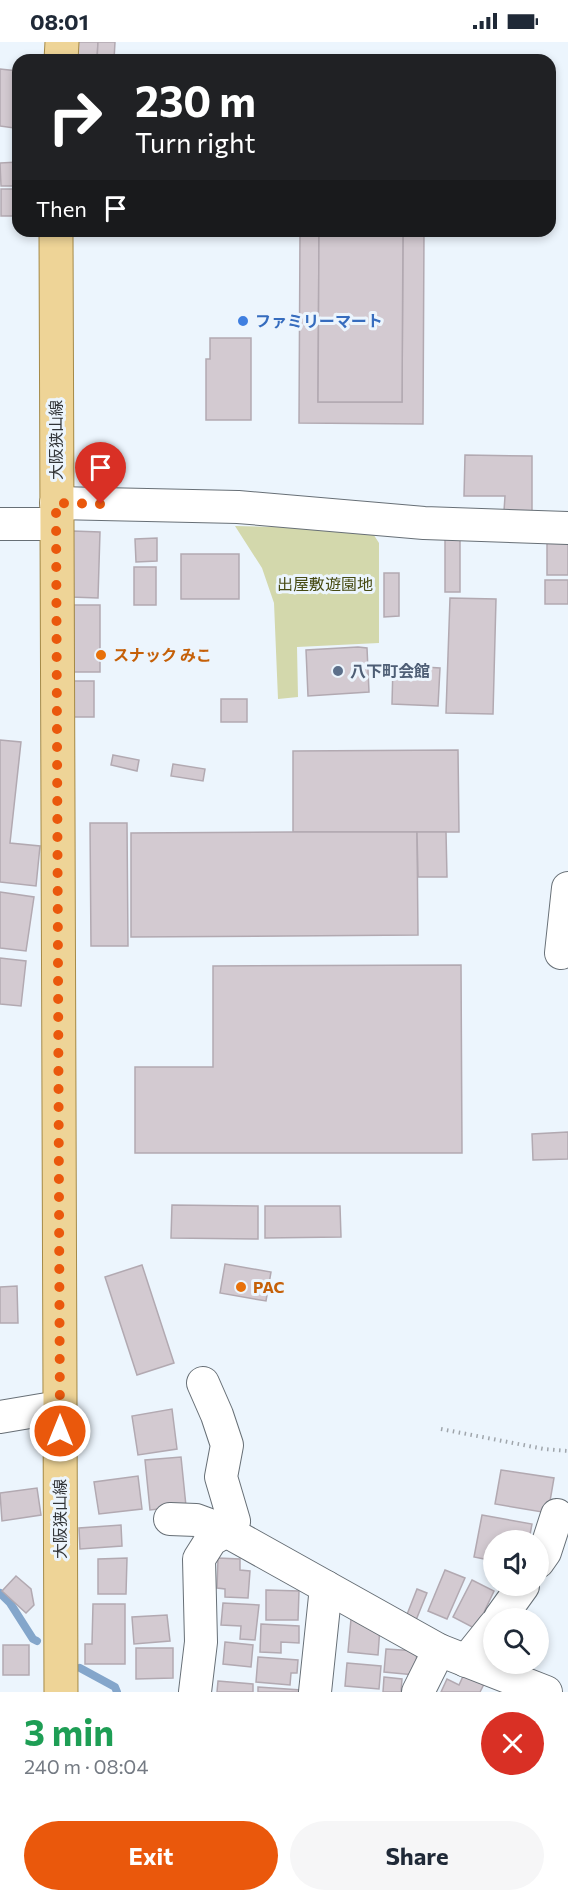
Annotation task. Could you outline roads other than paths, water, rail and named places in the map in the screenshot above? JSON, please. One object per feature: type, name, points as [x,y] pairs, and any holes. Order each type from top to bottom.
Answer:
[{"type":"main road","name":"大阪狭山線","points":[[56,237],[61,1692]]},
{"type":"street","points":[[0,524],[56,513],[238,507],[424,523],[568,528]]},
{"type":"street","points":[[561,953],[568,888]]},
{"type":"street","points":[[195,1692],[201,1642],[199,1559],[211,1540],[226,1531],[234,1521],[221,1477],[227,1445],[203,1383]]},
{"type":"street","points":[[0,1416],[59,1407]]},
{"type":"street","points":[[549,1541],[558,1515]]},
{"type":"street","points":[[170,1519],[196,1520],[226,1531],[453,1656],[546,1692]]},
{"type":"street","points":[[315,1692],[326,1587]]},
{"type":"street","points":[[418,1692],[453,1656],[483,1634]]},
{"type":"waterway","points":[[0,1593],[10,1603],[33,1639],[37,1641]]},
{"type":"waterway","points":[[80,1668],[115,1687],[117,1692]]},
{"type":"place","name":"ファミリーマート","points":[[243,321]]},
{"type":"place","name":"スナック みこ","points":[[101,655]]},
{"type":"place","name":"八下町会館","points":[[338,671]]},
{"type":"place","name":"PAC","points":[[241,1287]]},
{"type":"park label","name":"出屋敷遊園地","points":[[325,584]]}]
